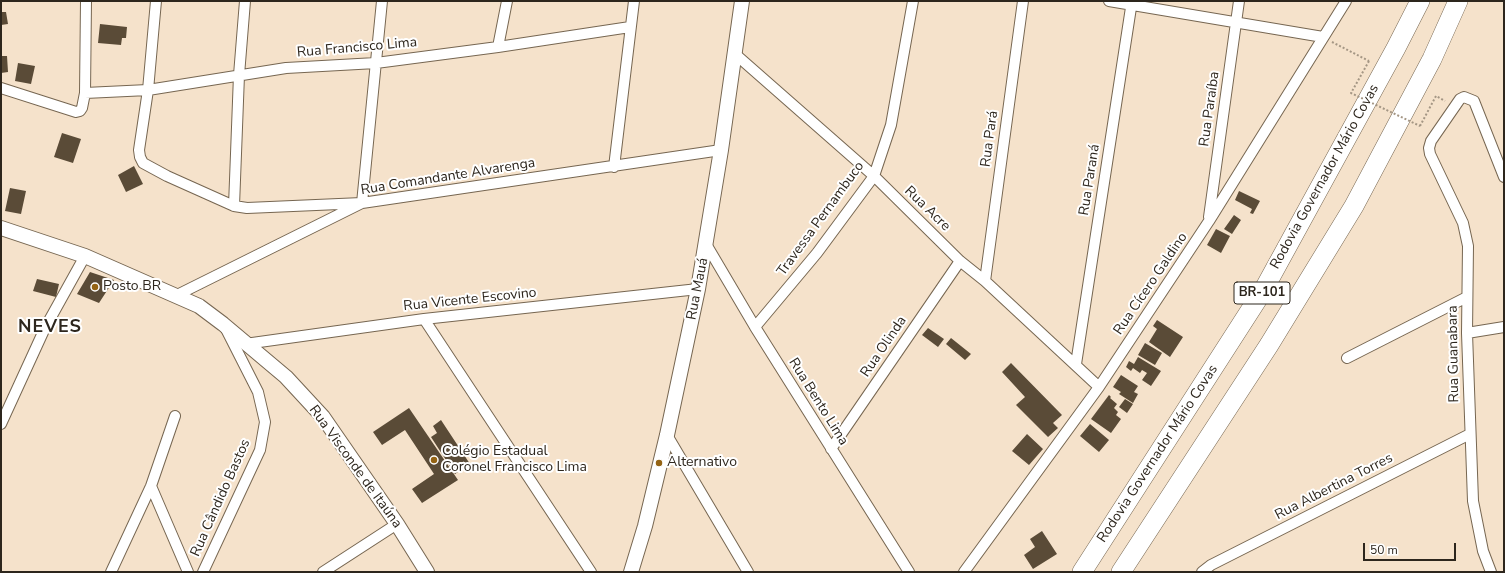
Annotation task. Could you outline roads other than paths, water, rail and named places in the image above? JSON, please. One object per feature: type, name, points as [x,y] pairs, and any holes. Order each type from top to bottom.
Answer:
[{"type":"highway","name":"Rodovia Governador Mário Covas","points":[[1082,572],[1264,289],[1420,1]]},
{"type":"highway","name":"BR-101","points":[[1121,572],[1269,345],[1354,206],[1432,59],[1458,1]]},
{"type":"street","points":[[1,88],[76,112],[80,111],[85,93],[86,1]]},
{"type":"street","points":[[156,1],[148,90],[139,150],[140,157],[143,163],[167,176],[234,206],[247,208],[362,203],[382,1]]},
{"type":"street","points":[[234,206],[239,75],[245,1]]},
{"type":"street","points":[[498,47],[507,1]]},
{"type":"street","points":[[614,167],[634,1]]},
{"type":"street","name":"Rua Mauá","points":[[631,572],[645,526],[667,435],[698,289],[721,150],[742,1]]},
{"type":"street","name":"Travessa Pernambuco","points":[[756,328],[817,252],[874,176],[891,125],[913,1]]},
{"type":"street","name":"Rua Pará","points":[[985,281],[1023,1]]},
{"type":"street","points":[[1109,1],[1132,3],[1323,37]]},
{"type":"street","name":"Rua Paraíba","points":[[1209,221],[1240,1]]},
{"type":"street","name":"Rua Cícero Galdino","points":[[964,572],[1099,387],[1209,221],[1346,1]]},
{"type":"street","name":"Rua Paraná","points":[[1076,364],[1132,3]]},
{"type":"street","name":"Rua Francisco Lima","points":[[85,93],[148,90],[286,68],[376,63],[498,47],[630,27]]},
{"type":"street","name":"Rua Acre","points":[[734,53],[874,176],[960,261],[985,281],[1099,387]]},
{"type":"street","name":"Rua Guanabara","points":[[1491,572],[1483,551],[1473,501],[1467,333],[1468,246],[1463,223],[1430,154],[1429,148],[1431,141],[1460,99],[1464,97],[1474,101],[1504,177]]},
{"type":"street","name":"Rua Comandante Alvarenga","points":[[175,296],[362,203],[721,150]]},
{"type":"street","name":"Rua Visconde de Itaúna","points":[[1,228],[85,256],[199,306],[223,324],[286,377],[323,417],[397,524],[427,572]]},
{"type":"street","name":"Rua Bento Lima","points":[[706,244],[756,328],[909,572]]},
{"type":"street","points":[[1,424],[45,328],[85,256]]},
{"type":"street","name":"Rua Olinda","points":[[831,449],[960,261]]},
{"type":"street","name":"Rua Vicente Escovino","points":[[245,344],[424,319],[698,289]]},
{"type":"street","points":[[1347,358],[1467,297]]},
{"type":"street","points":[[424,319],[592,572]]},
{"type":"street","name":"Rua Cândido Bastos","points":[[203,572],[260,450],[265,422],[258,392],[223,324]]},
{"type":"street","points":[[1467,333],[1504,327]]},
{"type":"street","points":[[111,572],[151,486],[175,416]]},
{"type":"street","name":"Rua Albertina Torres","points":[[1202,572],[1470,434]]},
{"type":"street","points":[[667,435],[748,572]]},
{"type":"street","name":"Rua Cândido Bastos","points":[[151,486],[188,572]]},
{"type":"street","points":[[323,572],[397,524]]},
{"type":"place","name":"Posto BR","points":[[95,287]]},
{"type":"place","name":"Colégio Estadual Coronel Francisco Lima","points":[[434,460]]},
{"type":"place","name":"Alternativo","points":[[659,463]]},
{"type":"district","name":"NEVES","points":[[50,328]]}]
